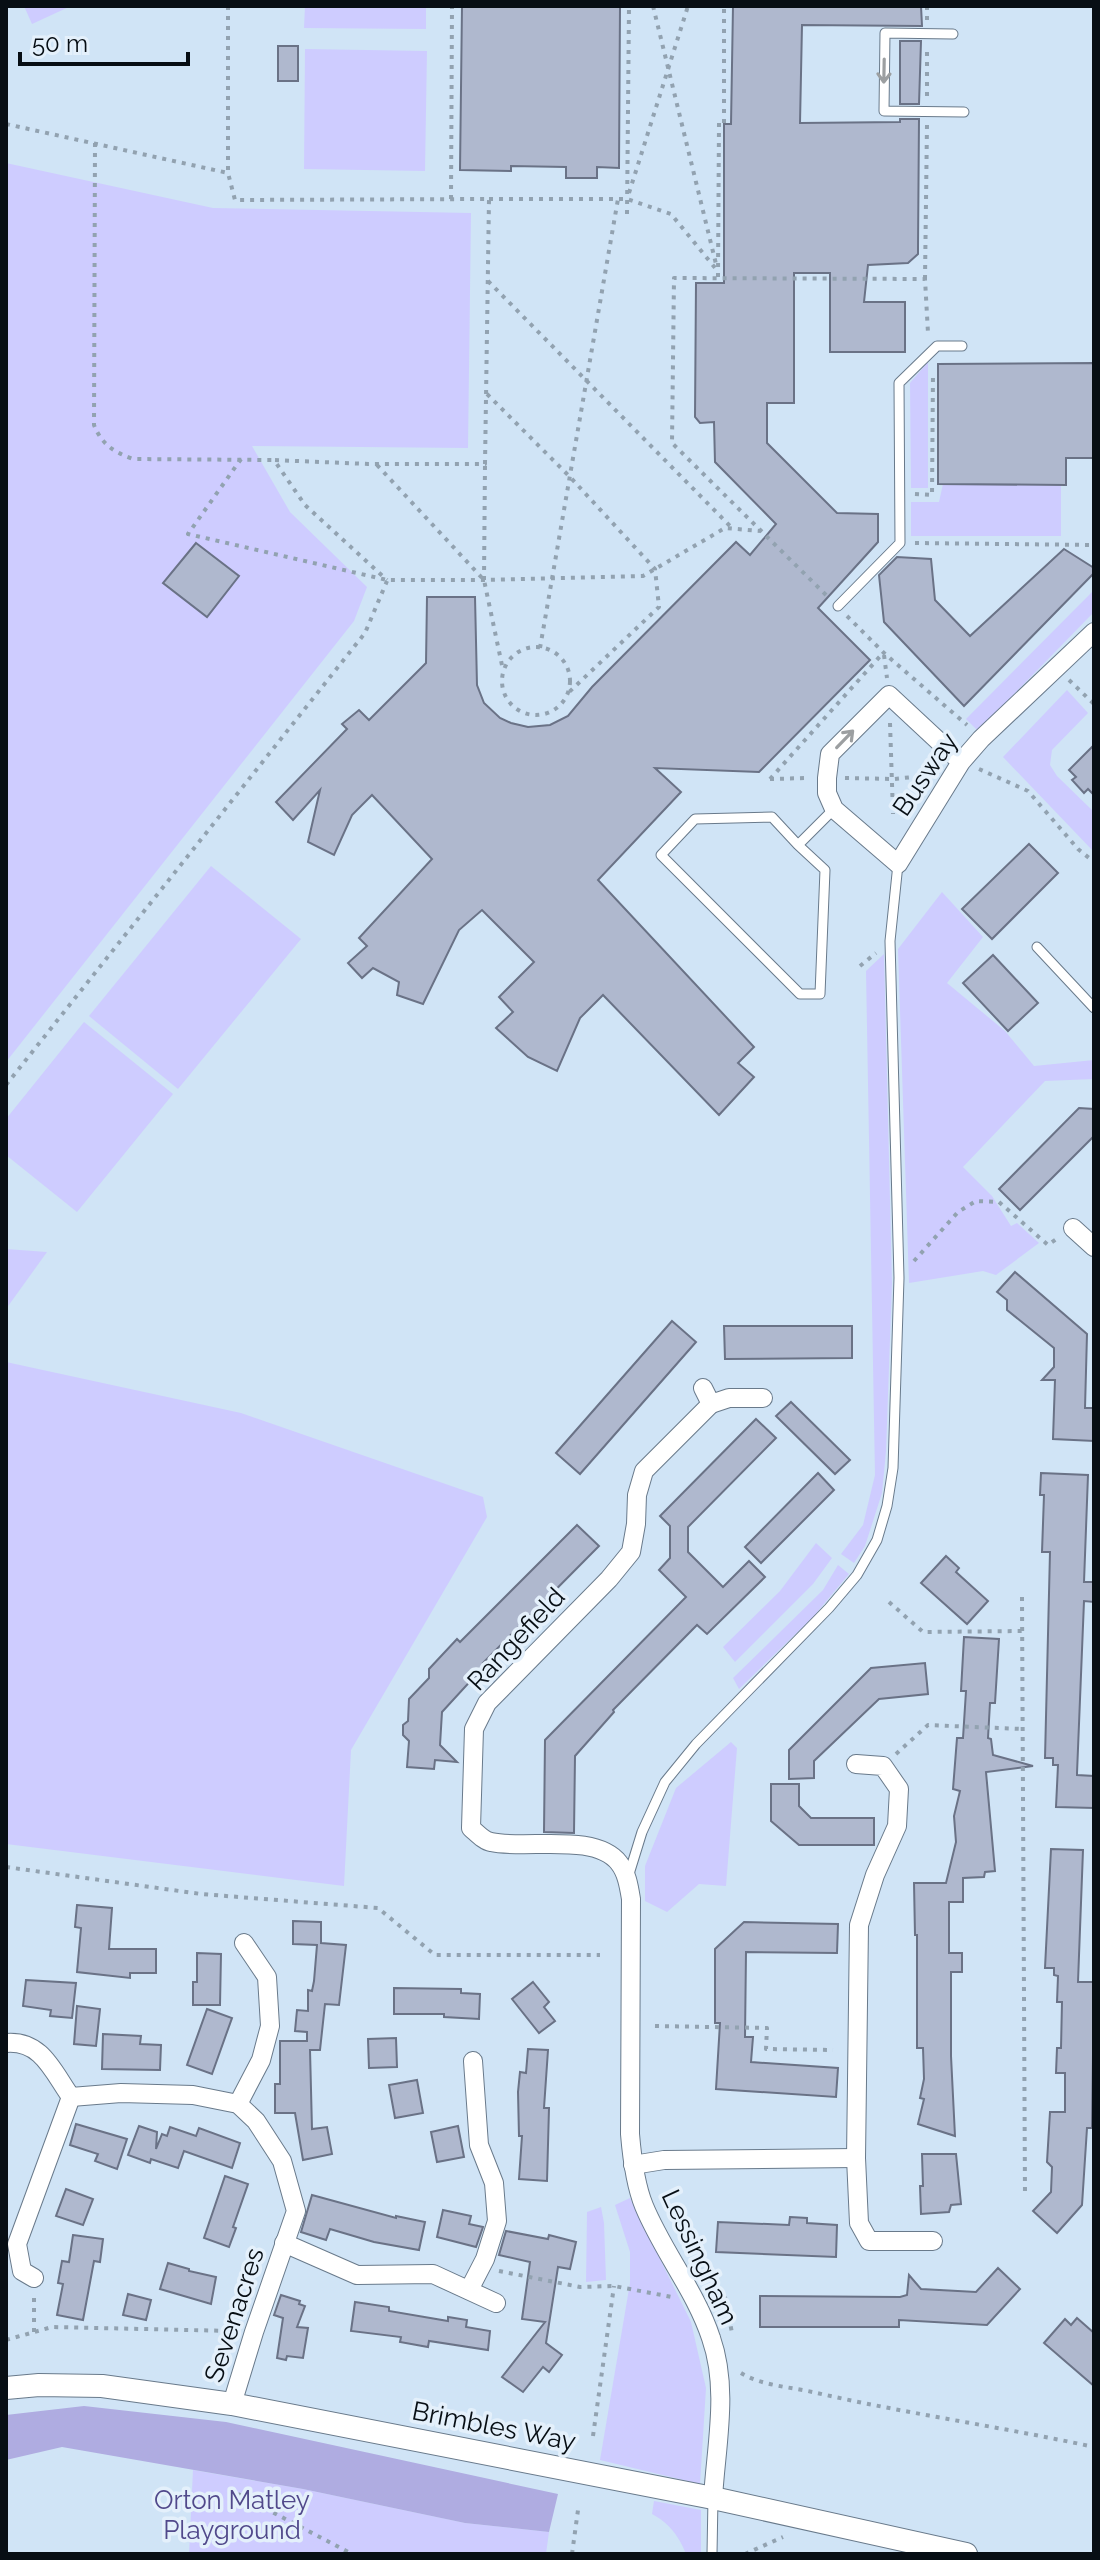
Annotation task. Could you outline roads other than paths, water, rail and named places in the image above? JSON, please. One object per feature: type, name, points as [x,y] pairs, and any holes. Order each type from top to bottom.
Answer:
[{"type":"street","name":"Busway","points":[[898,864],[970,765],[1056,668],[1094,632]]},
{"type":"street","points":[[898,864],[834,809],[827,793],[830,754],[889,695],[970,765]]},
{"type":"street","points":[[1073,1228],[1094,1247]]},
{"type":"street","name":"Rangefield","points":[[628,1882],[620,1863],[605,1851],[586,1847],[488,1842],[471,1828],[474,1729],[487,1703],[609,1579],[631,1552],[637,1495],[644,1471],[707,1396],[763,1398]]},
{"type":"street","points":[[856,1764],[883,1766],[899,1789],[897,1826],[875,1875],[859,1925],[856,2158],[859,2223],[869,2241],[933,2241]]},
{"type":"street","points":[[628,1882],[631,1899],[630,2134],[633,2165]]},
{"type":"street","points":[[71,2097],[121,2093],[193,2095],[238,2104],[261,2060],[270,2026],[267,1977],[244,1943]]},
{"type":"street","points":[[6,2043],[23,2042],[43,2056],[71,2097]]},
{"type":"street","points":[[469,2290],[481,2267],[497,2221],[494,2183],[479,2145],[473,2061]]},
{"type":"street","points":[[21,2272],[17,2244],[71,2097]]},
{"type":"street","name":"Sevenacres","points":[[232,2404],[296,2211],[282,2161],[256,2121],[238,2104]]},
{"type":"street","name":"Lessingham","points":[[713,2498],[721,2385],[712,2340],[695,2301],[643,2204],[633,2165],[664,2160],[856,2158]]},
{"type":"street","name":"Sevenacres","points":[[284,2243],[357,2275],[433,2274],[496,2303]]},
{"type":"street","name":"Brimbles Way","points":[[6,2388],[102,2386],[232,2404],[713,2498],[966,2554]]},
{"type":"lane","points":[[953,34],[885,33],[884,111],[964,112]]},
{"type":"lane","points":[[838,606],[900,543],[899,383],[937,346],[962,346]]},
{"type":"lane","points":[[798,845],[834,809]]},
{"type":"lane","points":[[772,817],[798,845],[825,870],[820,994],[800,994],[661,855],[695,819],[772,817]]},
{"type":"lane","name":"Busway","points":[[628,1882],[642,1832],[665,1782],[696,1744],[829,1608],[857,1575],[877,1540],[887,1506],[893,1468],[899,1278],[890,941],[898,864]]},
{"type":"lane","points":[[1037,947],[1094,1008]]},
{"type":"lane","points":[[712,2554],[713,2498]]},
{"type":"park label","name":"Orton Matley Playground","points":[[232,2515]]}]
